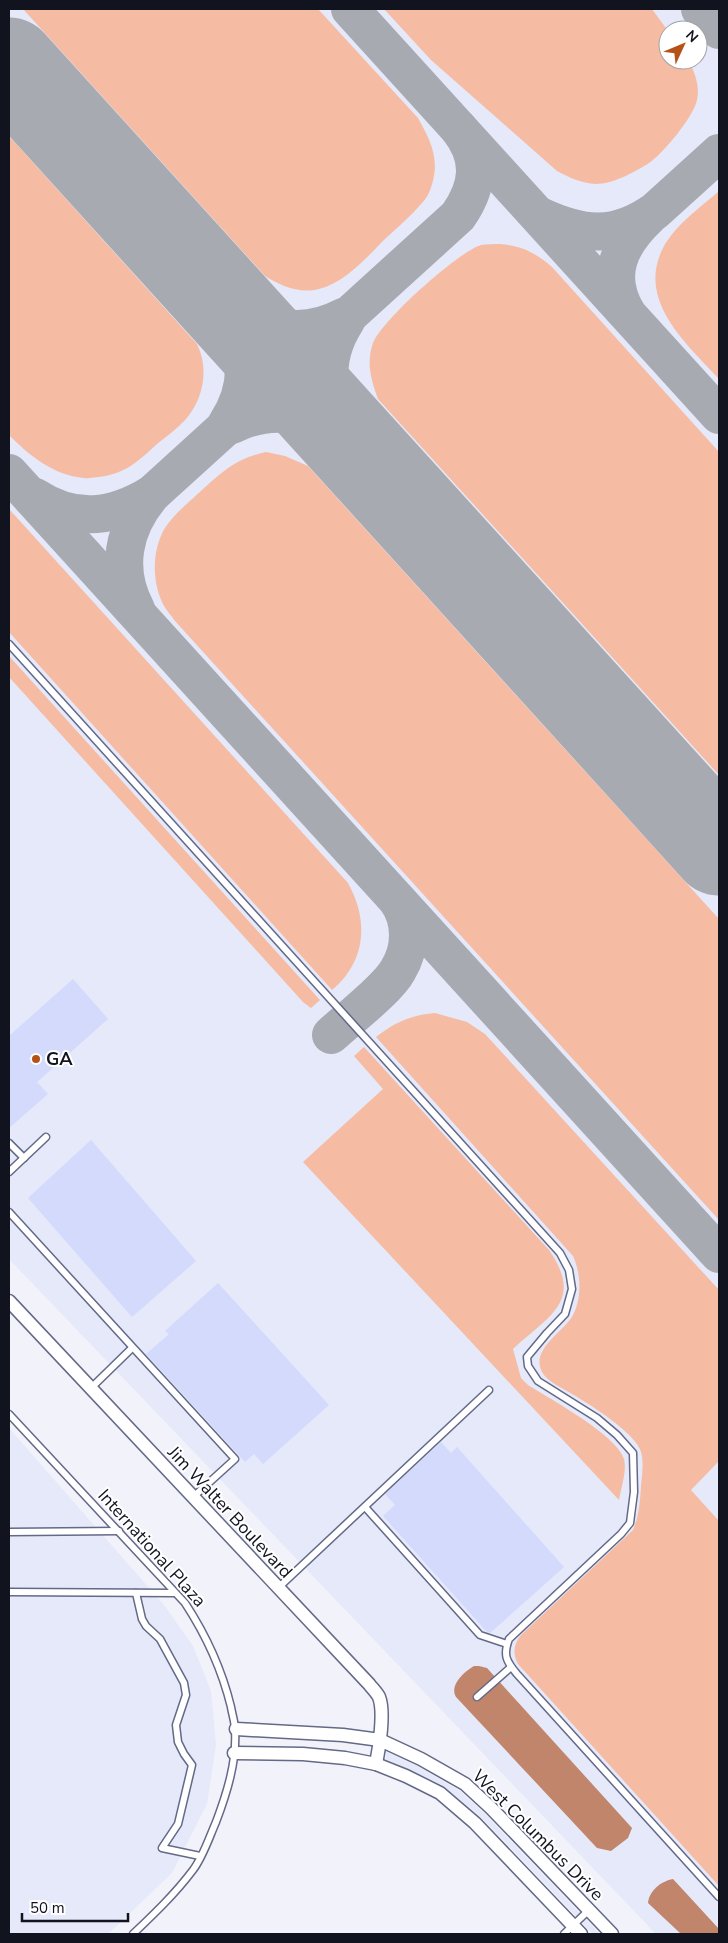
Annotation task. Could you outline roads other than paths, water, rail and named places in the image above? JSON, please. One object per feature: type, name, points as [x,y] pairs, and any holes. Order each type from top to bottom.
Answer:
[{"type":"street","name":"Jim Walter Boulevard","points":[[9,1301],[192,1498],[369,1684],[379,1698],[381,1710],[380,1740],[376,1764]]},
{"type":"street","name":"West Columbus Drive","points":[[236,1729],[343,1734],[380,1740],[422,1759],[465,1784],[491,1808],[612,1934]]},
{"type":"street","name":"West Columbus Drive","points":[[234,1753],[303,1754],[345,1758],[376,1764],[440,1793],[475,1823],[573,1931]]},
{"type":"lane","points":[[9,644],[560,1253],[569,1270],[572,1289],[565,1314],[527,1357],[528,1366],[538,1381],[597,1418],[618,1435],[633,1453],[634,1492],[630,1523],[621,1534],[509,1639],[505,1650],[511,1667],[719,1897]]},
{"type":"lane","points":[[9,1172],[46,1137]]},
{"type":"lane","points":[[9,1143],[24,1158]]},
{"type":"lane","points":[[9,1212],[234,1459],[192,1498]]},
{"type":"lane","points":[[90,1389],[132,1348]]},
{"type":"lane","points":[[278,1588],[489,1390]]},
{"type":"lane","name":"International Plaza","points":[[9,1414],[185,1603],[199,1625],[227,1690],[236,1729],[227,1792],[194,1868],[167,1902],[134,1934]]},
{"type":"lane","points":[[365,1507],[480,1635],[507,1644]]},
{"type":"lane","points":[[9,1532],[119,1530]]},
{"type":"lane","points":[[9,1592],[176,1594]]},
{"type":"lane","points":[[136,1593],[142,1620],[160,1640],[184,1683],[186,1695],[176,1726],[178,1742],[192,1765],[178,1824],[162,1848],[200,1856]]},
{"type":"lane","points":[[477,1697],[511,1667]]},
{"type":"lane","points":[[573,1931],[589,1910]]},
{"type":"place","name":"GA","points":[[36,1059]]}]
